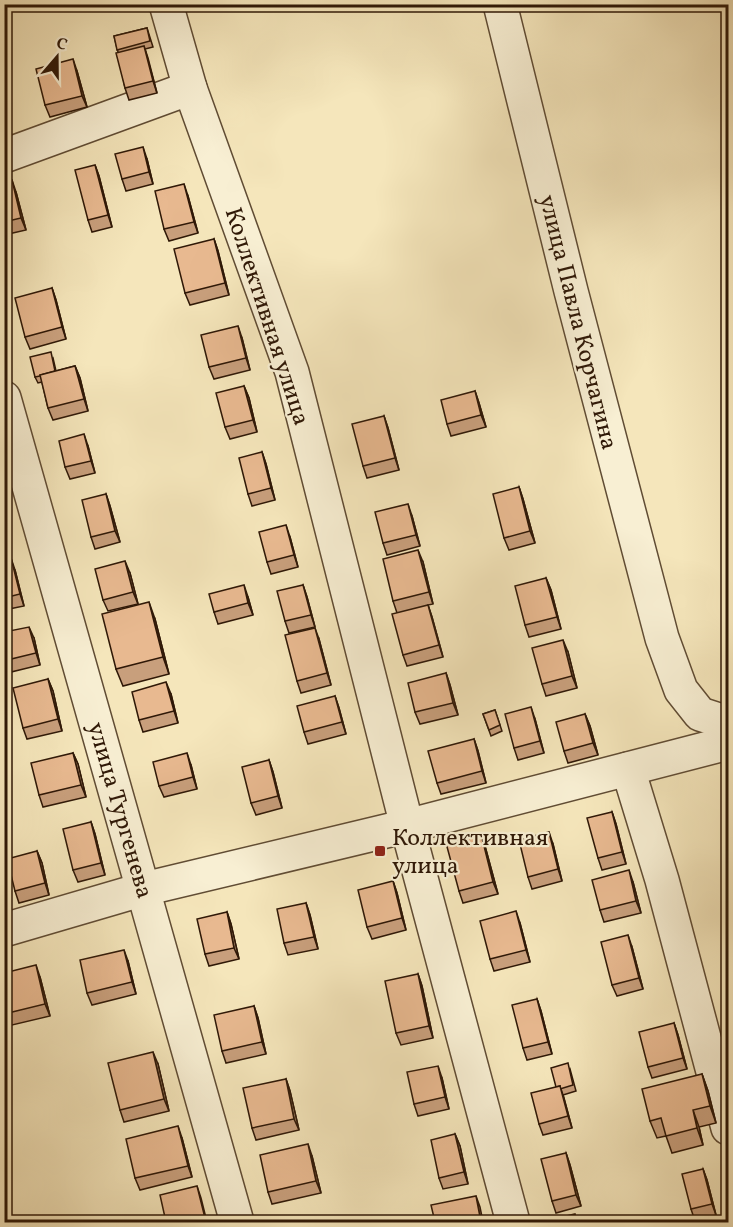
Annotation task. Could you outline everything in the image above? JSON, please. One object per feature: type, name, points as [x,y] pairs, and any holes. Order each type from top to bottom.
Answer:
[{"type":"street","name":"Коллективная улица","points":[[166,4],[190,88],[292,372],[407,826],[513,1222]]},
{"type":"street","name":"улица Павла Корчагина","points":[[500,4],[571,291],[662,638],[681,690],[700,714],[729,723]]},
{"type":"street","points":[[4,156],[190,88]]},
{"type":"street","name":"улица Тургенева","points":[[4,398],[237,1222]]},
{"type":"street","points":[[4,930],[144,889],[407,826],[729,743]]},
{"type":"street","points":[[628,769],[662,880],[729,1128]]},
{"type":"building","points":[[147,28],[150,41],[117,50],[114,36]]},
{"type":"building","points":[[144,46],[153,81],[125,88],[116,53]]},
{"type":"building","points":[[73,59],[82,96],[45,105],[36,69]]},
{"type":"building","points":[[143,147],[149,172],[122,179],[115,154]]},
{"type":"building","points":[[95,165],[108,215],[88,220],[75,170]]},
{"type":"building","points":[[12,180],[21,218],[4,222],[4,182]]},
{"type":"building","points":[[184,184],[194,222],[164,229],[155,191]]},
{"type":"building","points":[[214,239],[225,283],[185,293],[174,249]]},
{"type":"building","points":[[52,288],[62,327],[25,337],[15,298]]},
{"type":"building","points":[[238,326],[246,358],[209,367],[201,335]]},
{"type":"building","points":[[51,352],[55,371],[35,377],[30,357]]},
{"type":"building","points":[[75,366],[84,399],[48,408],[40,375]]},
{"type":"building","points":[[244,386],[253,420],[225,427],[216,393]]},
{"type":"building","points":[[475,391],[481,415],[447,424],[441,400]]},
{"type":"building","points":[[384,416],[395,458],[363,466],[352,424]]},
{"type":"building","points":[[84,434],[91,461],[65,467],[59,441]]},
{"type":"building","points":[[262,452],[271,488],[248,494],[239,458]]},
{"type":"building","points":[[519,487],[530,531],[504,538],[493,494]]},
{"type":"building","points":[[106,494],[115,531],[91,537],[82,500]]},
{"type":"building","points":[[408,504],[416,535],[383,543],[375,512]]},
{"type":"building","points":[[286,525],[294,555],[267,562],[259,532]]},
{"type":"building","points":[[418,550],[429,592],[393,601],[383,559]]},
{"type":"building","points":[[11,558],[20,594],[4,598],[4,560]]},
{"type":"building","points":[[125,561],[133,592],[103,600],[95,569]]},
{"type":"building","points":[[546,578],[557,617],[525,625],[515,586]]},
{"type":"building","points":[[244,585],[248,603],[214,612],[209,594]]},
{"type":"building","points":[[303,585],[311,615],[285,621],[277,591]]},
{"type":"building","points":[[149,602],[163,657],[116,669],[102,614]]},
{"type":"building","points":[[428,605],[439,645],[403,655],[392,614]]},
{"type":"building","points":[[29,627],[36,653],[7,660],[4,651],[4,632]]},
{"type":"building","points":[[315,628],[327,673],[297,681],[285,635]]},
{"type":"building","points":[[563,640],[572,676],[542,684],[532,648]]},
{"type":"building","points":[[446,673],[453,703],[415,712],[408,683]]},
{"type":"building","points":[[48,679],[58,719],[23,728],[13,688]]},
{"type":"building","points":[[166,682],[174,711],[139,720],[132,692]]},
{"type":"building","points":[[335,696],[342,722],[304,732],[297,706]]},
{"type":"building","points":[[531,707],[540,741],[514,748],[505,714]]},
{"type":"building","points":[[495,710],[500,725],[489,730],[483,714]]},
{"type":"building","points":[[585,714],[593,743],[564,751],[556,722]]},
{"type":"building","points":[[474,739],[482,771],[437,783],[428,751]]},
{"type":"building","points":[[73,753],[81,785],[39,795],[31,763]]},
{"type":"building","points":[[187,753],[193,777],[159,786],[153,762]]},
{"type":"building","points":[[269,760],[278,796],[251,803],[242,767]]},
{"type":"building","points":[[612,812],[622,852],[598,858],[587,818]]},
{"type":"building","points":[[91,822],[101,863],[73,870],[63,829]]},
{"type":"building","points":[[549,832],[558,869],[528,877],[519,840]]},
{"type":"building","points":[[481,834],[493,882],[459,891],[446,843]]},
{"type":"building","points":[[37,851],[45,883],[15,891],[7,859]]},
{"type":"building","points":[[629,870],[636,901],[600,910],[592,880]]},
{"type":"building","points":[[393,881],[402,918],[367,927],[358,890]]},
{"type":"building","points":[[306,903],[314,937],[284,943],[277,909]]},
{"type":"building","points":[[516,911],[526,950],[490,959],[480,921]]},
{"type":"building","points":[[227,912],[234,948],[205,954],[197,919]]},
{"type":"building","points":[[628,935],[639,978],[612,985],[601,942]]},
{"type":"building","points":[[124,950],[132,982],[87,993],[80,960]]},
{"type":"building","points":[[36,965],[45,1004],[4,1014],[4,973]]},
{"type":"building","points":[[418,974],[429,1026],[396,1033],[385,981]]},
{"type":"building","points":[[537,999],[548,1042],[523,1048],[512,1005]]},
{"type":"building","points":[[254,1006],[262,1042],[222,1051],[214,1015]]},
{"type":"building","points":[[674,1023],[683,1058],[648,1067],[639,1032]]},
{"type":"building","points":[[153,1052],[164,1099],[120,1110],[108,1063]]},
{"type":"building","points":[[568,1063],[573,1085],[560,1089],[560,1086],[556,1087],[551,1068]]},
{"type":"building","points":[[438,1066],[445,1097],[414,1104],[407,1072]]},
{"type":"building","points":[[702,1074],[710,1106],[693,1110],[697,1128],[666,1136],[661,1118],[650,1121],[642,1089]]},
{"type":"building","points":[[286,1079],[294,1119],[252,1128],[243,1088]]},
{"type":"building","points":[[560,1086],[568,1116],[539,1124],[531,1093]]},
{"type":"building","points":[[178,1126],[188,1166],[135,1178],[126,1139]]},
{"type":"building","points":[[455,1134],[464,1172],[439,1178],[431,1140]]},
{"type":"building","points":[[308,1144],[316,1181],[268,1192],[260,1155]]},
{"type":"building","points":[[566,1153],[576,1195],[552,1201],[541,1159]]},
{"type":"building","points":[[703,1169],[712,1204],[691,1209],[682,1174]]},
{"type":"building","points":[[197,1186],[206,1222],[166,1222],[160,1195]]},
{"type":"building","points":[[476,1196],[481,1222],[435,1222],[431,1205]]},
{"type":"building","points":[[575,1214],[577,1222],[550,1222],[549,1220]]},
{"type":"building","points":[[318,1216],[319,1222],[287,1222]]},
{"type":"place","name":"Коллективная улица","points":[[380,851]]}]
